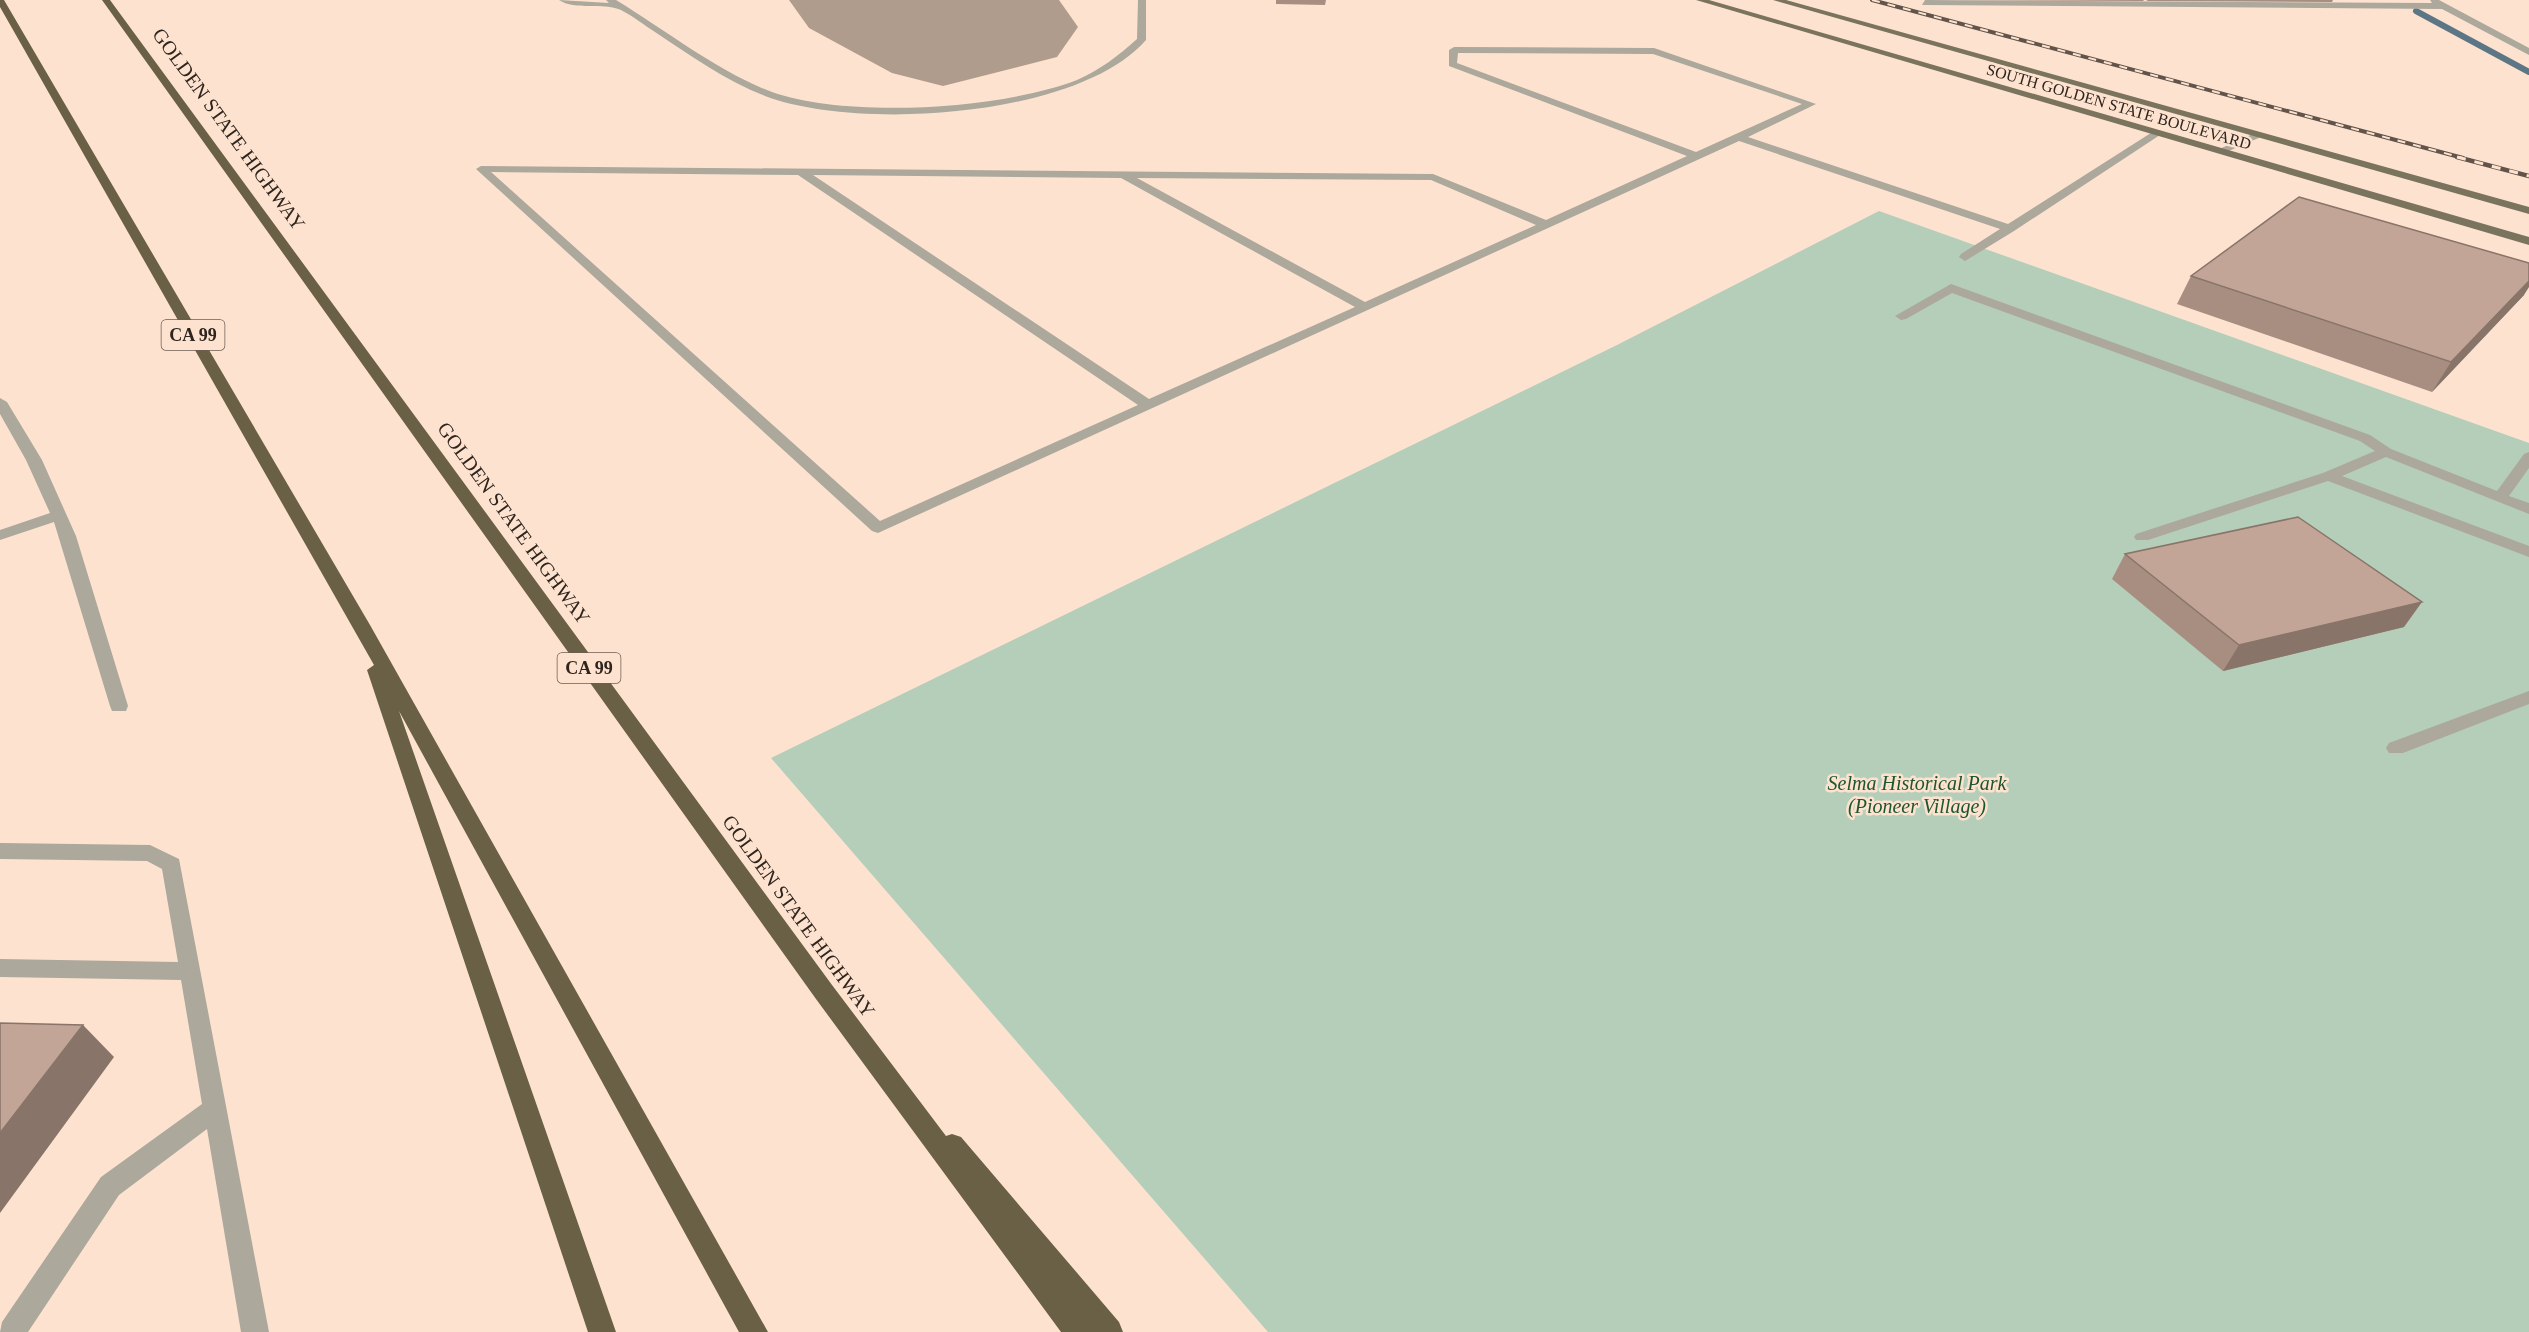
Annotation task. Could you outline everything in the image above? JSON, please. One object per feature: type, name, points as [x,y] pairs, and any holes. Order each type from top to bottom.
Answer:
[{"type":"highway","name":"CA 99","points":[[0,0],[361,626],[754,1332]]},
{"type":"highway","name":"GOLDEN STATE HIGHWAY","points":[[106,0],[824,993],[1078,1332]]},
{"type":"highway","points":[[361,626],[602,1332]]},
{"type":"highway","points":[[824,993],[1109,1332]]},
{"type":"main road","name":"SOUTH GOLDEN STATE BOULEVARD","points":[[1700,0],[2529,241]]},
{"type":"main road","name":"SOUTH GOLDEN STATE BOULEVARD","points":[[1777,0],[2529,211]]},
{"type":"street","points":[[563,0],[622,7]]},
{"type":"street","points":[[610,0],[715,67],[770,94],[829,106],[895,111],[969,107],[1041,94],[1088,78],[1114,64],[1141,40],[1142,0]]},
{"type":"street","points":[[2340,0],[2349,6]]},
{"type":"street","points":[[2432,0],[2529,52]]},
{"type":"street","points":[[1924,3],[2443,6]]},
{"type":"street","points":[[1548,225],[1433,177],[482,169],[878,528],[1741,138],[1811,104],[1654,51],[1454,51],[1452,64],[1698,157]]},
{"type":"street","points":[[1965,258],[2158,133]]},
{"type":"street","points":[[2220,151],[2258,135]]},
{"type":"street","points":[[1741,138],[2010,229]]},
{"type":"street","points":[[801,172],[1148,405]]},
{"type":"street","points":[[1122,174],[1365,308]]},
{"type":"street","points":[[1901,316],[1951,288],[2365,438],[2386,452],[2529,509]]},
{"type":"street","points":[[0,402],[34,460],[68,536],[119,706]]},
{"type":"street","points":[[2142,537],[2328,476],[2386,452]]},
{"type":"street","points":[[2499,497],[2529,458]]},
{"type":"street","points":[[2328,476],[2529,552]]},
{"type":"street","points":[[0,535],[59,514]]},
{"type":"street","points":[[2396,748],[2529,698]]},
{"type":"street","points":[[0,851],[150,853],[172,865],[255,1332]]},
{"type":"street","points":[[0,968],[190,971]]},
{"type":"street","points":[[12,1332],[110,1186],[214,1109]]},
{"type":"green space","name":"Selma Historical Park (Pioneer Village)","points":[[1879,211],[2529,443],[2529,1332],[1268,1332],[771,758],[1617,345]]},
{"type":"building","points":[[2299,197],[2529,263],[2529,281],[2451,362],[2191,276]]},
{"type":"building","points":[[2298,517],[2422,602],[2239,645],[2125,554]]},
{"type":"building","points":[[0,1023],[83,1025],[0,1133]]},
{"type":"waterway","points":[[2416,11],[2529,72]]},
{"type":"runway","points":[[856,0],[943,43],[1008,27],[950,0]]},
{"type":"railway","points":[[1872,0],[2463,158]]},
{"type":"railway","points":[[2457,157],[2529,176]]}]
